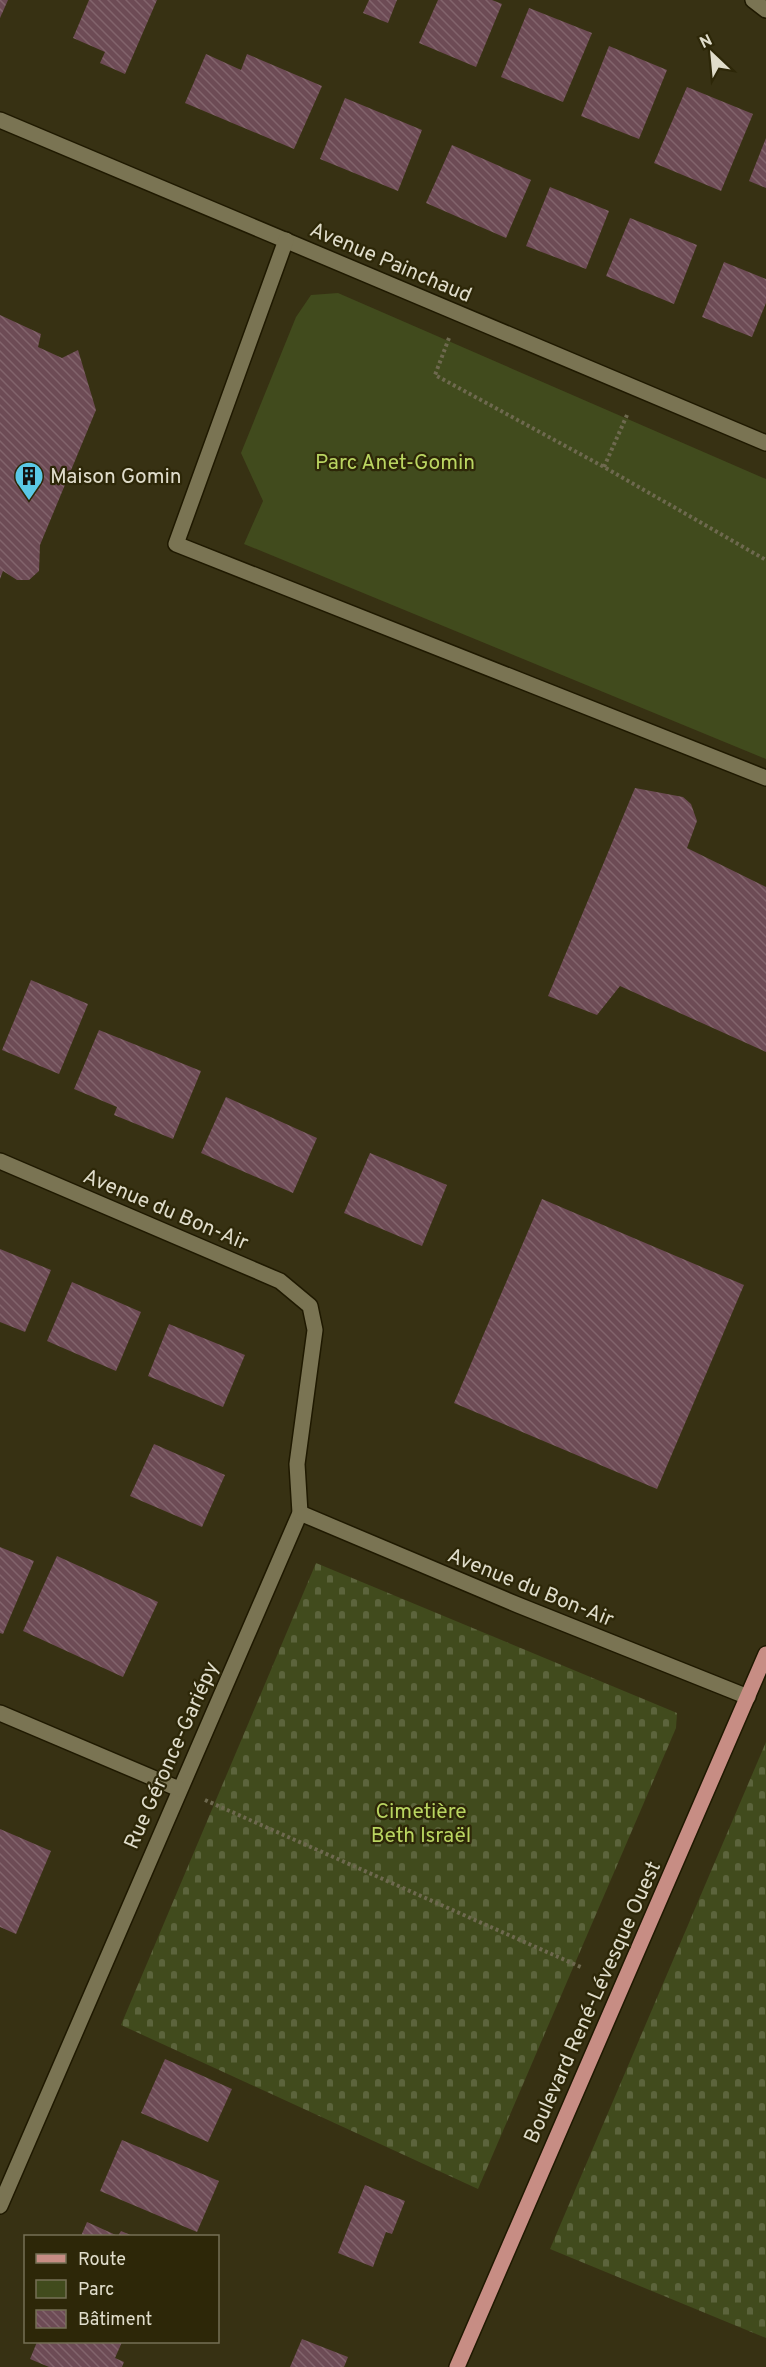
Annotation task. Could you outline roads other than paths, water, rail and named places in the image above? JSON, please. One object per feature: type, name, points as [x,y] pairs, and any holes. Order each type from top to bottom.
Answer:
[{"type":"main road","name":"Boulevard René-Lévesque Ouest","points":[[457,2367],[766,1654]]},
{"type":"street","points":[[753,0],[766,10]]},
{"type":"street","name":"Avenue Painchaud","points":[[0,120],[766,443]]},
{"type":"street","points":[[286,240],[177,544],[766,778]]},
{"type":"street","name":"Avenue du Bon-Air","points":[[0,1161],[280,1281],[310,1306]]},
{"type":"street","name":"Rue Géronce-Gariépy","points":[[0,2206],[300,1513],[297,1464],[315,1330],[310,1306]]},
{"type":"street","name":"Avenue du Bon-Air","points":[[300,1513],[518,1605],[748,1698]]},
{"type":"street","points":[[0,1713],[179,1789]]},
{"type":"place","name":"Maison Gomin","points":[[29,502]]},
{"type":"park label","name":"Parc Anet-Gomin","points":[[395,462]]},
{"type":"park label","name":"Cimetière Beth Israël","points":[[421,1823]]}]
